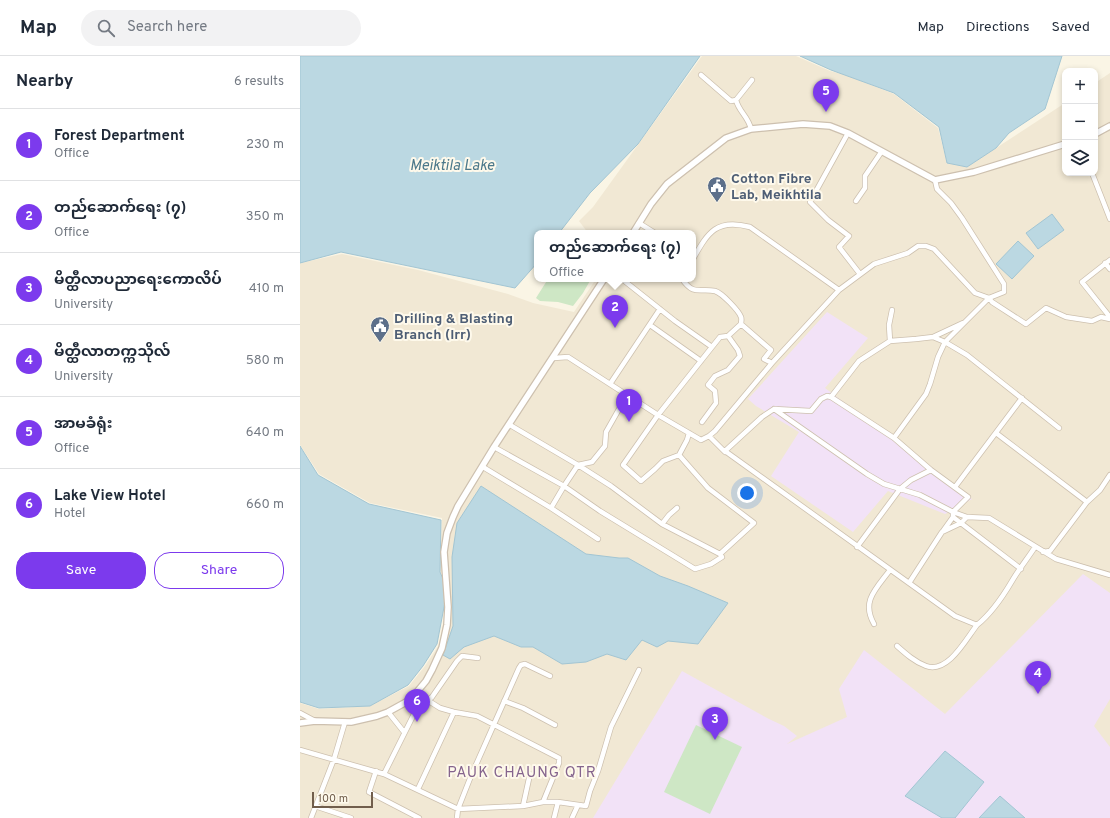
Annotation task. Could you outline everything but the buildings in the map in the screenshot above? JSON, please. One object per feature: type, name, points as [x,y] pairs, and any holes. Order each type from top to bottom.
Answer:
[{"type":"street","points":[[701,75],[731,101],[736,100],[752,80]]},
{"type":"street","points":[[736,100],[738,106],[749,121],[751,129]]},
{"type":"street","points":[[635,230],[661,190],[675,177],[726,138],[751,129],[804,124],[830,126],[848,133],[935,180],[974,172],[1062,145]]},
{"type":"street","points":[[1098,132],[1110,126]]},
{"type":"street","points":[[848,133],[810,202],[828,220],[849,236],[839,247],[860,274]]},
{"type":"street","points":[[856,201],[865,188],[865,176],[882,152]]},
{"type":"street","points":[[1093,176],[1110,219]]},
{"type":"street","points":[[894,438],[926,394],[938,357],[945,342],[989,298],[1004,292],[1004,284],[962,218],[951,203],[937,189],[935,180]]},
{"type":"street","points":[[639,223],[650,230]]},
{"type":"street","points":[[696,252],[711,231],[723,225],[736,223],[750,227],[839,290]]},
{"type":"street","points":[[554,358],[568,357],[658,415],[701,440],[716,431],[772,363],[839,290],[874,264],[908,253],[918,246],[926,246],[934,249],[975,294],[989,298],[992,302],[1026,324],[1046,308],[1066,317],[1092,320],[1101,317],[1110,318]]},
{"type":"street","points":[[1110,260],[1082,282],[1110,318]]},
{"type":"street","points":[[1105,263],[1110,269]]},
{"type":"street","points":[[300,723],[315,721],[344,722],[368,719],[388,712],[408,701],[416,693],[432,670],[442,648],[446,630],[448,611],[444,563],[447,534],[458,506],[494,447],[554,358],[602,282]]},
{"type":"street","points":[[626,282],[712,347]]},
{"type":"street","points":[[684,282],[687,286],[696,291],[717,291],[728,300],[741,317],[742,324],[771,350],[764,359],[772,363]]},
{"type":"street","points":[[610,384],[660,309]]},
{"type":"street","points":[[890,341],[889,325],[892,310]]},
{"type":"street","points":[[832,397],[859,361],[890,341],[932,337],[966,322]]},
{"type":"street","points":[[689,433],[679,455],[663,460],[655,469],[641,480],[623,464],[658,415],[720,337],[728,336],[742,324]]},
{"type":"street","points":[[650,325],[701,361]]},
{"type":"street","points":[[702,422],[716,403],[715,391],[708,385],[715,376],[728,370],[740,356],[738,350],[728,336]]},
{"type":"street","points":[[932,337],[945,342],[967,355],[1059,428]]},
{"type":"street","points":[[551,508],[578,465],[592,462],[606,446],[606,432],[626,395]]},
{"type":"street","points":[[725,451],[762,417],[774,409],[811,411],[821,399],[826,396],[832,397],[894,438],[931,470],[968,497],[953,515],[909,583]]},
{"type":"street","points":[[955,488],[1022,398]]},
{"type":"street","points":[[774,409],[867,474],[884,484],[920,495],[953,515],[961,523],[1021,568]]},
{"type":"street","points":[[510,425],[611,486],[662,524],[720,554]]},
{"type":"street","points":[[996,433],[1087,502]]},
{"type":"street","points":[[709,436],[725,451],[857,547],[955,616],[977,625]]},
{"type":"street","points":[[494,447],[564,486],[600,511],[695,569],[711,564],[722,557],[720,554],[754,523],[708,488],[679,455]]},
{"type":"street","points":[[483,467],[551,508],[598,539]]},
{"type":"street","points":[[857,547],[900,489],[911,480],[931,470]]},
{"type":"street","points":[[1043,552],[1050,550],[1087,502],[1100,490],[1110,476]]},
{"type":"street","points":[[662,524],[677,508]]},
{"type":"street","points":[[953,515],[990,518],[1056,559],[1110,575]]},
{"type":"street","points":[[942,532],[961,523],[966,517]]},
{"type":"street","points":[[897,646],[913,659],[927,666],[937,666],[948,662],[977,625],[987,617],[1005,594],[1035,546]]},
{"type":"street","points":[[874,624],[869,615],[871,597],[890,570]]},
{"type":"street","points":[[384,774],[415,712],[432,697],[462,656],[478,658]]},
{"type":"street","points":[[457,818],[458,809],[471,776],[514,677],[521,665],[525,664],[550,676]]},
{"type":"street","points":[[300,750],[376,771],[418,789],[458,809],[523,806],[543,802],[558,802],[586,806],[611,727],[639,670]]},
{"type":"street","points":[[416,693],[440,708],[477,716],[517,738],[559,758],[559,763],[543,802]]},
{"type":"street","points":[[504,701],[523,708],[555,725]]},
{"type":"street","points":[[388,712],[404,732]]},
{"type":"street","points":[[418,789],[454,712]]},
{"type":"street","points":[[300,713],[315,721]]},
{"type":"street","points":[[311,818],[334,759],[344,722]]},
{"type":"street","points":[[376,771],[369,792],[419,818]]},
{"type":"street","points":[[523,806],[530,774]]},
{"type":"street","points":[[554,818],[558,802]]},
{"type":"street","points":[[572,818],[578,805]]},
{"type":"street","points":[[315,806],[351,818]]},
{"type":"shaded area","points":[[702,56],[796,56],[830,71],[846,75],[894,94],[938,128],[947,163],[967,167],[1062,105],[1062,176],[1098,176],[1098,81],[1110,73],[1110,818],[300,818],[300,703],[319,709],[370,706],[409,686],[439,645],[447,604],[446,580],[440,571],[442,518],[370,503],[319,474],[300,445],[300,263],[342,254],[418,270],[508,294],[533,303],[574,312],[594,282],[696,282],[696,230],[586,230],[579,221],[593,207]]},
{"type":"shaded area","points":[[827,312],[868,338],[825,388],[972,499],[945,514],[888,491],[853,532],[771,476],[799,432],[756,406],[748,399]]},
{"type":"shaded area","points":[[1083,574],[1110,593],[1110,699],[1094,726],[1110,747],[1110,818],[593,818],[682,671],[784,726],[797,736],[787,744],[847,717],[839,689],[864,650],[945,714]]},
{"type":"green space","points":[[546,282],[589,282],[573,306],[558,302],[540,301],[536,298]]},
{"type":"green space","points":[[696,725],[742,747],[710,814],[664,792]]},
{"type":"water","name":"Meiktila Lake","points":[[300,56],[700,56],[638,144],[590,193],[561,230],[534,230],[534,266],[515,288],[341,252],[300,263]]},
{"type":"water","points":[[800,56],[1062,56],[1045,109],[1009,133],[996,148],[967,167],[947,163],[939,127],[894,93],[831,70]]},
{"type":"water","points":[[1052,214],[1064,230],[1038,249],[1026,233]]},
{"type":"water","points":[[1018,241],[1034,256],[1012,279],[996,264]]},
{"type":"water","points":[[300,446],[318,475],[369,504],[441,520],[440,572],[444,581],[445,602],[437,644],[423,666],[408,685],[370,706],[319,708],[300,702]]},
{"type":"water","points":[[481,486],[586,554],[628,558],[660,576],[728,603],[698,644],[668,641],[657,647],[642,640],[626,660],[607,654],[586,662],[562,664],[533,647],[521,647],[494,636],[464,647],[450,659],[443,655],[453,626],[452,557],[457,523]]},
{"type":"water","points":[[945,751],[984,782],[955,818],[942,818],[905,796]]},
{"type":"water","points":[[1000,796],[1025,818],[979,818]]},
{"type":"place","name":"အာမခံရုံး","points":[[826,112]]},
{"type":"place","name":"Cotton Fibre Lab, Meikhtila","points":[[717,203]]},
{"type":"place","name":"တည်ဆောက်ရေး (၇)","points":[[615,328]]},
{"type":"place","name":"Drilling & Blasting Branch (Irr)","points":[[380,343]]},
{"type":"place","name":"Forest Department","points":[[629,422]]},
{"type":"place","name":"မိတ္ထီလာတက္ကသိုလ်","points":[[1038,694]]},
{"type":"place","name":"Lake View Hotel","points":[[417,722]]},
{"type":"place","name":"မိတ္ထီလာပညာရေးကောလိပ်","points":[[715,740]]},
{"type":"district","name":"PAUK CHAUNG QTR","points":[[522,772]]}]
